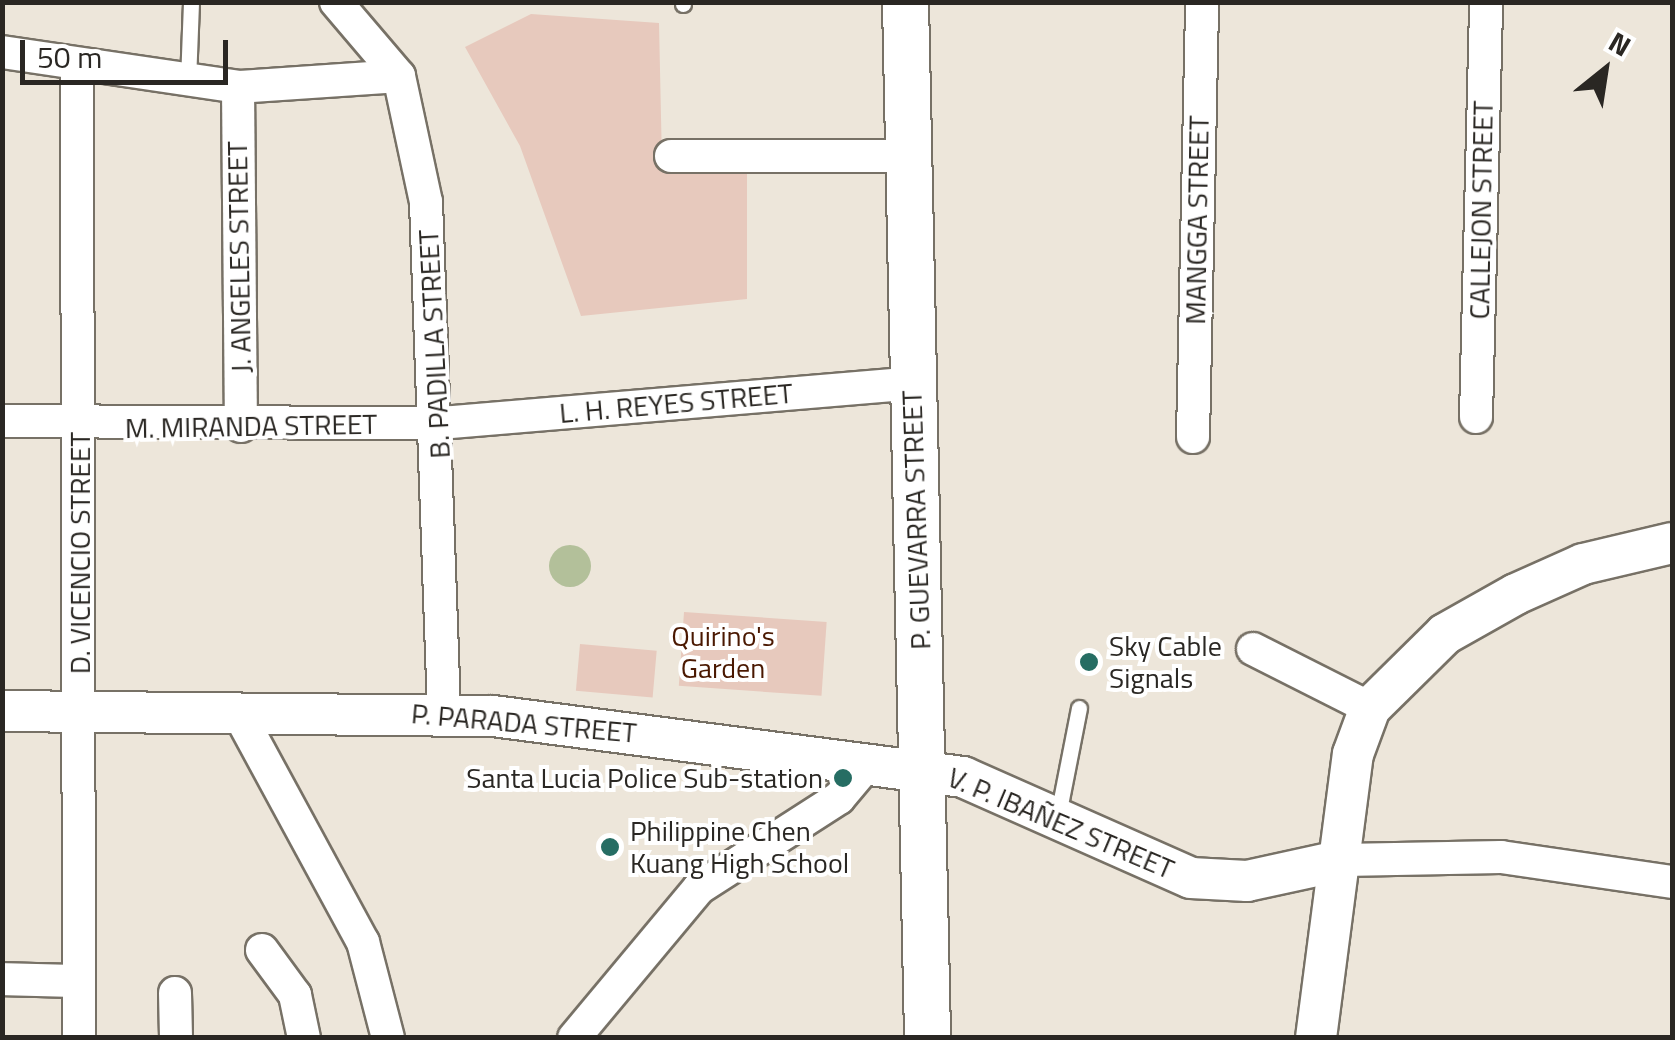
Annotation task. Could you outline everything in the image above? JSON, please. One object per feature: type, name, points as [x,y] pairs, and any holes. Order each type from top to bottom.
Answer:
[{"type":"main road","name":"P. GUEVARRA STREET","points":[[901,15],[924,768],[927,1038]]},
{"type":"street","name":"B. PADILLA STREET","points":[[336,2],[399,76],[426,202],[440,423],[444,711]]},
{"type":"street","name":"MANGGA STREET","points":[[1193,437],[1202,2]]},
{"type":"street","name":"CALLEJON STREET","points":[[1476,418],[1486,2]]},
{"type":"street","points":[[2,52],[77,70],[238,87],[399,76]]},
{"type":"street","name":"D. VICENCIO STREET","points":[[77,70],[81,428],[79,1038]]},
{"type":"street","name":"J. ANGELES STREET","points":[[238,87],[241,426]]},
{"type":"street","points":[[672,156],[903,156]]},
{"type":"street","name":"L. H. REYES STREET","points":[[440,423],[912,383]]},
{"type":"street","name":"M. MIRANDA STREET","points":[[2,421],[81,428],[440,423]]},
{"type":"street","points":[[1316,1038],[1343,860],[1352,754],[1370,708],[1445,634],[1516,594],[1583,564],[1666,548]]},
{"type":"street","points":[[1253,649],[1370,708]]},
{"type":"street","name":"P. PARADA STREET","points":[[2,711],[444,711],[924,768]]},
{"type":"street","points":[[238,712],[363,942],[388,1038]]},
{"type":"street","points":[[574,1038],[699,888],[839,798],[870,762]]},
{"type":"street","name":"V. P. IBAÑEZ STREET","points":[[924,768],[1058,819],[1191,878],[1247,882],[1343,860],[1500,857],[1672,882]]},
{"type":"street","points":[[262,950],[295,995],[304,1038]]},
{"type":"street","points":[[2,978],[78,980]]},
{"type":"street","points":[[175,993],[176,1038]]},
{"type":"lane","points":[[188,82],[191,2]]},
{"type":"lane","points":[[1058,819],[1079,708]]},
{"type":"green space","points":[[531,14],[659,23],[662,163],[747,161],[747,299],[581,316],[520,146],[465,47]]},
{"type":"green space","name":"Quirino's Garden","points":[[684,612],[827,622],[821,696],[679,686]]},
{"type":"green space","points":[[580,644],[657,651],[653,698],[576,691]]},
{"type":"shaded area","points":[[570,545],[585,551],[591,566],[585,581],[570,587],[555,581],[549,566],[555,551]]},
{"type":"place","name":"Sky Cable Signals","points":[[1089,662]]},
{"type":"place","name":"Santa Lucia Police Sub-station","points":[[843,778]]},
{"type":"place","name":"Philippine Chen Kuang High School","points":[[610,847]]}]
